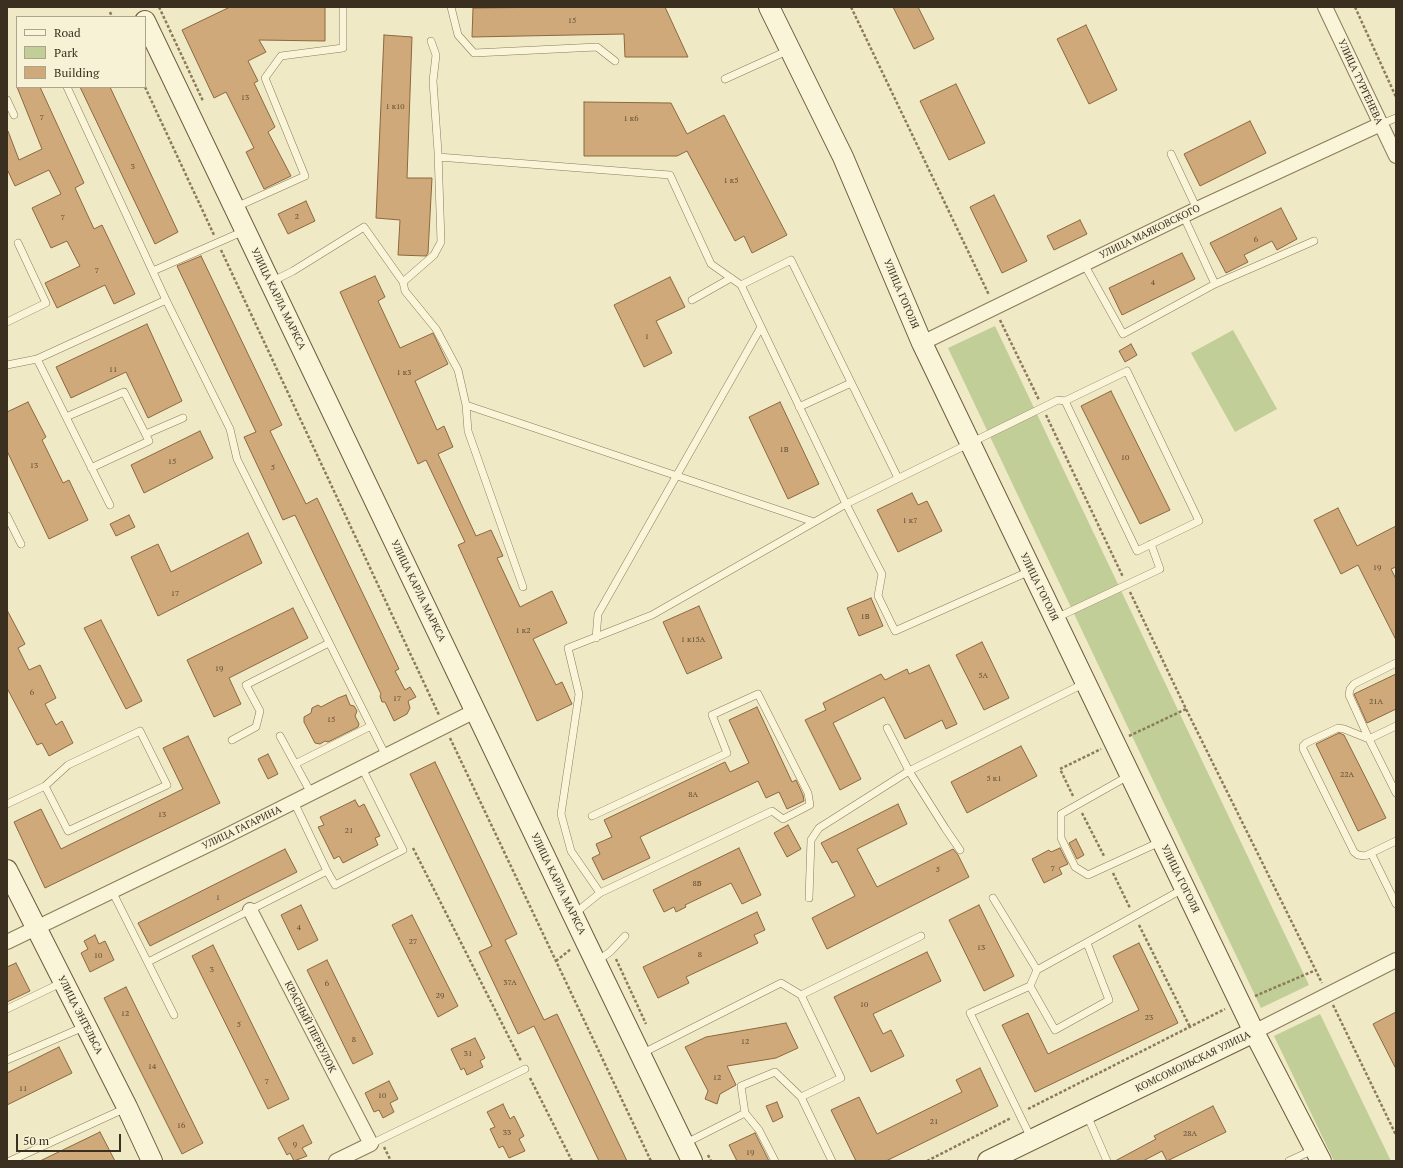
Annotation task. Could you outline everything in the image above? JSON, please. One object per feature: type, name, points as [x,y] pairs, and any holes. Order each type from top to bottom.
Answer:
[{"type":"street","points":[[138,7],[142,16]]},
{"type":"street","name":"УЛИЦА ГОГОЛЯ","points":[[769,7],[842,157],[922,343],[1184,888],[1233,1005],[1254,1032],[1318,1155]]},
{"type":"street","name":"УЛИЦА ТУРГЕНЕВА","points":[[1325,7],[1396,156]]},
{"type":"street","name":"УЛИЦА КАРЛА МАРКСА","points":[[146,23],[572,915],[688,1152]]},
{"type":"street","name":"УЛИЦА МАЯКОВСКОГО","points":[[922,343],[1183,215],[1381,124]]},
{"type":"street","name":"УЛИЦА ГАГАРИНА","points":[[7,942],[294,802],[475,711]]},
{"type":"street","name":"УЛИЦА ЭНГЕЛЬСА","points":[[7,870],[127,1107],[152,1161]]},
{"type":"street","name":"КРАСНЫЙ ПЕРЕУЛОК","points":[[250,910],[371,1144]]},
{"type":"street","name":"КОМСОМОЛЬСКАЯ УЛИЦА","points":[[988,1161],[1254,1032],[1396,960]]},
{"type":"street","points":[[336,1161],[371,1144]]},
{"type":"lane","points":[[234,208],[305,176],[266,78],[281,56],[343,48],[343,7]]},
{"type":"lane","points":[[451,7],[458,35],[474,53],[596,47],[615,61]]},
{"type":"lane","points":[[403,282],[434,255],[441,242],[438,157],[433,81],[436,55],[431,41]]},
{"type":"lane","points":[[725,79],[790,50]]},
{"type":"lane","points":[[67,88],[166,300],[230,428],[237,459],[386,756]]},
{"type":"lane","points":[[7,100],[14,115]]},
{"type":"lane","points":[[1381,124],[1396,118]]},
{"type":"lane","points":[[1171,154],[1197,209]]},
{"type":"lane","points":[[438,157],[670,175],[711,264],[741,285],[846,504],[882,574],[878,596],[895,631],[1031,571]]},
{"type":"lane","points":[[1183,215],[1215,284]]},
{"type":"lane","points":[[270,282],[292,271],[364,227],[403,282],[405,291],[436,329],[458,370],[466,406],[468,431],[523,588]]},
{"type":"lane","points":[[153,271],[245,231]]},
{"type":"lane","points":[[1084,264],[1123,334],[1215,284],[1314,241]]},
{"type":"lane","points":[[7,322],[46,303],[18,243]]},
{"type":"lane","points":[[741,285],[791,260],[898,478]]},
{"type":"lane","points":[[692,300],[731,278]]},
{"type":"lane","points":[[7,365],[37,359],[166,300]]},
{"type":"lane","points":[[596,638],[598,614],[761,327]]},
{"type":"lane","points":[[37,359],[110,506]]},
{"type":"lane","points":[[600,894],[571,851],[561,814],[580,694],[568,648],[652,615],[846,504],[1058,400],[1065,401],[1127,371],[1199,521],[1137,551],[1065,401]]},
{"type":"lane","points":[[799,407],[851,383]]},
{"type":"lane","points":[[66,417],[124,392],[150,441],[91,468]]},
{"type":"lane","points":[[466,406],[814,522]]},
{"type":"lane","points":[[146,434],[183,418]]},
{"type":"lane","points":[[7,516],[21,544]]},
{"type":"lane","points":[[1054,619],[1160,569],[1151,544]]},
{"type":"lane","points":[[232,740],[256,727],[260,711],[246,685],[329,643]]},
{"type":"lane","points":[[1396,663],[1354,684],[1350,689],[1349,695],[1396,793]]},
{"type":"lane","points":[[809,898],[811,840],[819,828],[909,771],[1085,682]]},
{"type":"lane","points":[[572,915],[600,894],[772,811],[783,820],[810,805],[808,793],[758,694],[712,715],[727,753],[592,816]]},
{"type":"lane","points":[[295,764],[371,726]]},
{"type":"lane","points":[[1396,726],[1369,739],[1338,728],[1306,743],[1303,746],[1303,749],[1354,852],[1360,856],[1365,856],[1396,841]]},
{"type":"lane","points":[[887,728],[909,771],[960,850]]},
{"type":"lane","points":[[7,804],[45,786],[68,765],[140,731],[167,785],[68,831],[45,786]]},
{"type":"lane","points":[[280,736],[311,793]]},
{"type":"lane","points":[[294,802],[335,886],[403,850],[362,768]]},
{"type":"lane","points":[[1130,775],[1061,814],[1061,838],[1075,867],[1088,875],[1162,841]]},
{"type":"lane","points":[[1371,853],[1396,904]]},
{"type":"lane","points":[[148,962],[327,870]]},
{"type":"lane","points":[[1032,1140],[970,1013],[1030,986],[1037,970],[1135,917],[1184,888]]},
{"type":"lane","points":[[112,891],[174,1015]]},
{"type":"lane","points":[[993,898],[1037,970]]},
{"type":"lane","points":[[596,962],[610,952],[625,936]]},
{"type":"lane","points":[[801,994],[921,936]]},
{"type":"lane","points":[[1030,986],[1055,1030],[1110,1000],[1087,943]]},
{"type":"lane","points":[[7,1009],[64,981]]},
{"type":"lane","points":[[640,1054],[781,983],[801,994],[841,1078],[801,1097]]},
{"type":"lane","points":[[7,1060],[86,1026]]},
{"type":"lane","points":[[371,1144],[526,1069]]},
{"type":"lane","points":[[775,1161],[759,1130],[745,1113],[741,1086],[774,1072],[801,1097],[832,1161]]},
{"type":"lane","points":[[10,1161],[127,1107]]},
{"type":"lane","points":[[688,1152],[745,1113]]},
{"type":"lane","points":[[1086,1113],[1107,1161]]},
{"type":"lane","points":[[1289,1161],[1318,1155]]},
{"type":"path","points":[[851,7],[1186,709],[1328,994],[1396,1135]]},
{"type":"path","points":[[1355,7],[1396,96]]},
{"type":"path","points":[[110,12],[112,16]]},
{"type":"path","points":[[145,88],[444,727],[651,1161]]},
{"type":"path","points":[[1060,769],[1190,1027]]},
{"type":"path","points":[[410,842],[572,1161]]},
{"type":"path","points":[[928,1161],[1233,1005],[1316,970]]},
{"type":"green space","points":[[995,326],[1309,985],[1261,1008],[948,348]]},
{"type":"green space","points":[[1233,330],[1277,409],[1235,432],[1191,353]]},
{"type":"green space","points":[[1320,1014],[1391,1161],[1334,1161],[1274,1036]]},
{"type":"building","points":[[230,7],[325,7],[325,41],[259,40],[266,52],[248,61],[258,81],[254,83],[275,127],[268,132],[291,176],[264,189],[246,152],[254,148],[226,92],[214,98],[182,30]]},
{"type":"building","points":[[665,7],[688,57],[625,57],[624,34],[472,37],[473,8]]},
{"type":"building","points":[[893,7],[918,7],[934,39],[914,49]]},
{"type":"building","points":[[1086,25],[1117,90],[1089,104],[1057,39]]},
{"type":"building","points":[[384,35],[412,37],[407,178],[432,178],[428,253],[426,256],[398,255],[400,220],[376,218]]},
{"type":"building","points":[[956,84],[985,143],[949,160],[920,101]]},
{"type":"building","points":[[17,88],[40,88],[84,183],[75,188],[94,229],[102,225],[135,294],[114,304],[105,285],[57,308],[45,283],[80,266],[67,241],[51,248],[32,208],[61,194],[49,170],[15,186],[7,169],[7,132],[8,131],[19,160],[42,149]]},
{"type":"building","points":[[80,88],[110,88],[178,232],[155,244]]},
{"type":"building","points":[[584,102],[671,103],[687,134],[724,115],[787,235],[752,253],[744,236],[735,241],[687,151],[677,156],[584,156]]},
{"type":"building","points":[[1250,121],[1266,153],[1200,186],[1184,154]]},
{"type":"building","points":[[994,195],[1027,261],[1002,273],[970,207]]},
{"type":"building","points":[[306,201],[315,221],[288,234],[278,214]]},
{"type":"building","points":[[1281,208],[1297,239],[1277,250],[1272,241],[1244,255],[1248,262],[1226,273],[1210,243]]},
{"type":"building","points":[[1080,220],[1087,234],[1054,250],[1047,236]]},
{"type":"building","points":[[1182,253],[1195,279],[1122,315],[1109,288]]},
{"type":"building","points":[[201,256],[282,425],[270,431],[306,504],[317,498],[399,669],[395,671],[405,690],[410,687],[416,697],[408,701],[410,708],[407,714],[394,721],[385,702],[382,702],[380,696],[381,694],[295,515],[283,520],[244,437],[256,432],[177,266]]},
{"type":"building","points":[[375,276],[385,297],[378,301],[400,348],[433,333],[448,364],[415,381],[437,430],[444,426],[453,447],[438,454],[476,536],[491,530],[503,556],[497,558],[520,607],[552,591],[567,623],[533,639],[556,685],[562,682],[572,704],[537,721],[458,545],[465,542],[426,460],[418,464],[340,292]]},
{"type":"building","points":[[670,277],[685,307],[656,321],[672,353],[644,367],[614,305]]},
{"type":"building","points":[[147,324],[182,401],[148,418],[126,372],[71,398],[56,367]]},
{"type":"building","points":[[1131,344],[1137,355],[1125,362],[1119,351]]},
{"type":"building","points":[[1111,391],[1170,510],[1140,524],[1081,406]]},
{"type":"building","points":[[28,402],[46,437],[42,440],[63,483],[69,480],[88,520],[49,539],[7,451],[7,412]]},
{"type":"building","points":[[780,402],[819,484],[788,499],[749,417]]},
{"type":"building","points":[[200,431],[213,458],[144,493],[131,465]]},
{"type":"building","points":[[912,493],[918,505],[927,501],[942,531],[898,552],[877,510]]},
{"type":"building","points":[[1338,508],[1357,546],[1396,526],[1396,567],[1391,569],[1396,579],[1396,640],[1358,565],[1341,574],[1314,520]]},
{"type":"building","points":[[129,515],[135,527],[116,536],[110,524]]},
{"type":"building","points":[[248,533],[262,563],[158,616],[131,557],[158,544],[171,572]]},
{"type":"building","points":[[871,598],[883,626],[859,636],[847,608]]},
{"type":"building","points":[[699,606],[722,658],[687,674],[663,622]]},
{"type":"building","points":[[293,608],[308,638],[229,678],[241,704],[214,717],[187,660]]},
{"type":"building","points":[[7,610],[25,644],[18,648],[29,670],[40,665],[56,698],[45,704],[56,725],[62,721],[73,743],[49,756],[42,743],[37,745],[7,688]]},
{"type":"building","points":[[101,620],[142,701],[126,709],[84,628]]},
{"type":"building","points":[[982,642],[1009,698],[984,710],[956,655]]},
{"type":"building","points":[[929,665],[957,724],[946,729],[942,720],[905,739],[884,697],[833,723],[861,779],[840,790],[805,720],[826,710],[823,703],[881,674],[885,680],[907,669],[909,674]]},
{"type":"building","points":[[1396,674],[1396,709],[1367,723],[1354,694]]},
{"type":"building","points":[[346,695],[350,705],[354,706],[357,711],[355,716],[359,724],[358,727],[328,742],[325,741],[320,744],[315,743],[304,722],[304,717],[311,713],[312,708],[318,705],[321,707]]},
{"type":"building","points":[[757,707],[792,782],[796,780],[803,795],[804,801],[787,809],[779,792],[766,798],[758,781],[640,837],[650,858],[603,880],[592,858],[600,854],[596,844],[612,837],[604,820],[725,762],[730,772],[749,763],[729,720]]},
{"type":"building","points":[[1339,733],[1344,735],[1386,818],[1358,831],[1316,744]]},
{"type":"building","points":[[188,736],[220,803],[45,888],[14,822],[41,809],[61,849],[183,789],[163,748]]},
{"type":"building","points":[[1021,746],[1037,776],[967,813],[951,782]]},
{"type":"building","points":[[268,754],[278,774],[268,779],[258,759]]},
{"type":"building","points":[[435,762],[517,934],[505,940],[544,1020],[557,1014],[627,1161],[599,1161],[534,1026],[518,1034],[479,952],[492,946],[410,774]]},
{"type":"building","points":[[355,800],[359,807],[364,804],[380,836],[375,838],[378,845],[343,863],[339,856],[334,859],[318,827],[324,825],[320,817]]},
{"type":"building","points":[[898,804],[907,824],[857,849],[877,887],[953,849],[958,855],[969,877],[827,949],[812,918],[855,896],[837,861],[832,863],[821,843]]},
{"type":"building","points":[[788,825],[801,849],[787,857],[774,833]]},
{"type":"building","points":[[1076,839],[1084,855],[1077,859],[1069,843]]},
{"type":"building","points":[[739,848],[761,895],[742,904],[731,883],[685,905],[686,907],[676,912],[674,907],[664,912],[653,890]]},
{"type":"building","points":[[1060,848],[1068,864],[1059,868],[1062,874],[1044,883],[1032,859],[1049,850],[1051,852]]},
{"type":"building","points":[[285,849],[297,872],[150,946],[138,923]]},
{"type":"building","points":[[301,905],[318,940],[298,950],[281,915]]},
{"type":"building","points":[[979,905],[1014,976],[984,991],[949,920]]},
{"type":"building","points":[[757,912],[765,930],[754,935],[758,943],[686,977],[689,983],[658,998],[643,967]]},
{"type":"building","points":[[412,915],[458,1006],[438,1017],[392,925]]},
{"type":"building","points":[[95,935],[99,944],[105,941],[114,960],[90,972],[81,953],[88,949],[84,941]]},
{"type":"building","points":[[1139,943],[1178,1023],[1035,1092],[1002,1025],[1028,1013],[1048,1054],[1139,1010],[1113,956]]},
{"type":"building","points":[[213,945],[289,1099],[268,1109],[192,956]]},
{"type":"building","points":[[927,952],[941,981],[873,1014],[883,1034],[891,1030],[904,1056],[871,1072],[834,997]]},
{"type":"building","points":[[327,960],[373,1054],[353,1064],[307,970]]},
{"type":"building","points":[[16,963],[30,991],[7,1002],[7,967]]},
{"type":"building","points":[[126,987],[203,1143],[182,1154],[104,998]]},
{"type":"building","points":[[1396,1012],[1396,1069],[1373,1024]]},
{"type":"building","points":[[786,1023],[798,1048],[776,1058],[727,1066],[736,1085],[720,1094],[717,1104],[705,1099],[708,1091],[685,1047],[706,1037]]},
{"type":"building","points":[[475,1038],[485,1058],[480,1061],[483,1067],[467,1075],[464,1068],[461,1070],[451,1049]]},
{"type":"building","points":[[59,1047],[72,1073],[7,1105],[7,1073]]},
{"type":"building","points":[[980,1068],[998,1106],[886,1161],[856,1161],[831,1110],[859,1097],[877,1134],[962,1092],[956,1080]]},
{"type":"building","points":[[389,1081],[398,1099],[390,1103],[394,1112],[383,1118],[379,1110],[374,1112],[365,1093]]},
{"type":"building","points":[[777,1102],[783,1117],[773,1122],[766,1106]]},
{"type":"building","points":[[503,1104],[510,1119],[514,1116],[524,1136],[519,1139],[525,1151],[509,1158],[503,1146],[499,1148],[490,1129],[495,1127],[487,1112]]},
{"type":"building","points":[[1213,1106],[1226,1132],[1167,1161],[1162,1151],[1143,1161],[1115,1161],[1156,1139],[1154,1136]]},
{"type":"building","points":[[303,1125],[312,1143],[302,1148],[307,1156],[294,1161],[290,1153],[287,1155],[278,1138]]},
{"type":"building","points":[[100,1132],[115,1161],[40,1161]]},
{"type":"building","points":[[755,1133],[769,1161],[737,1161],[729,1145]]}]
